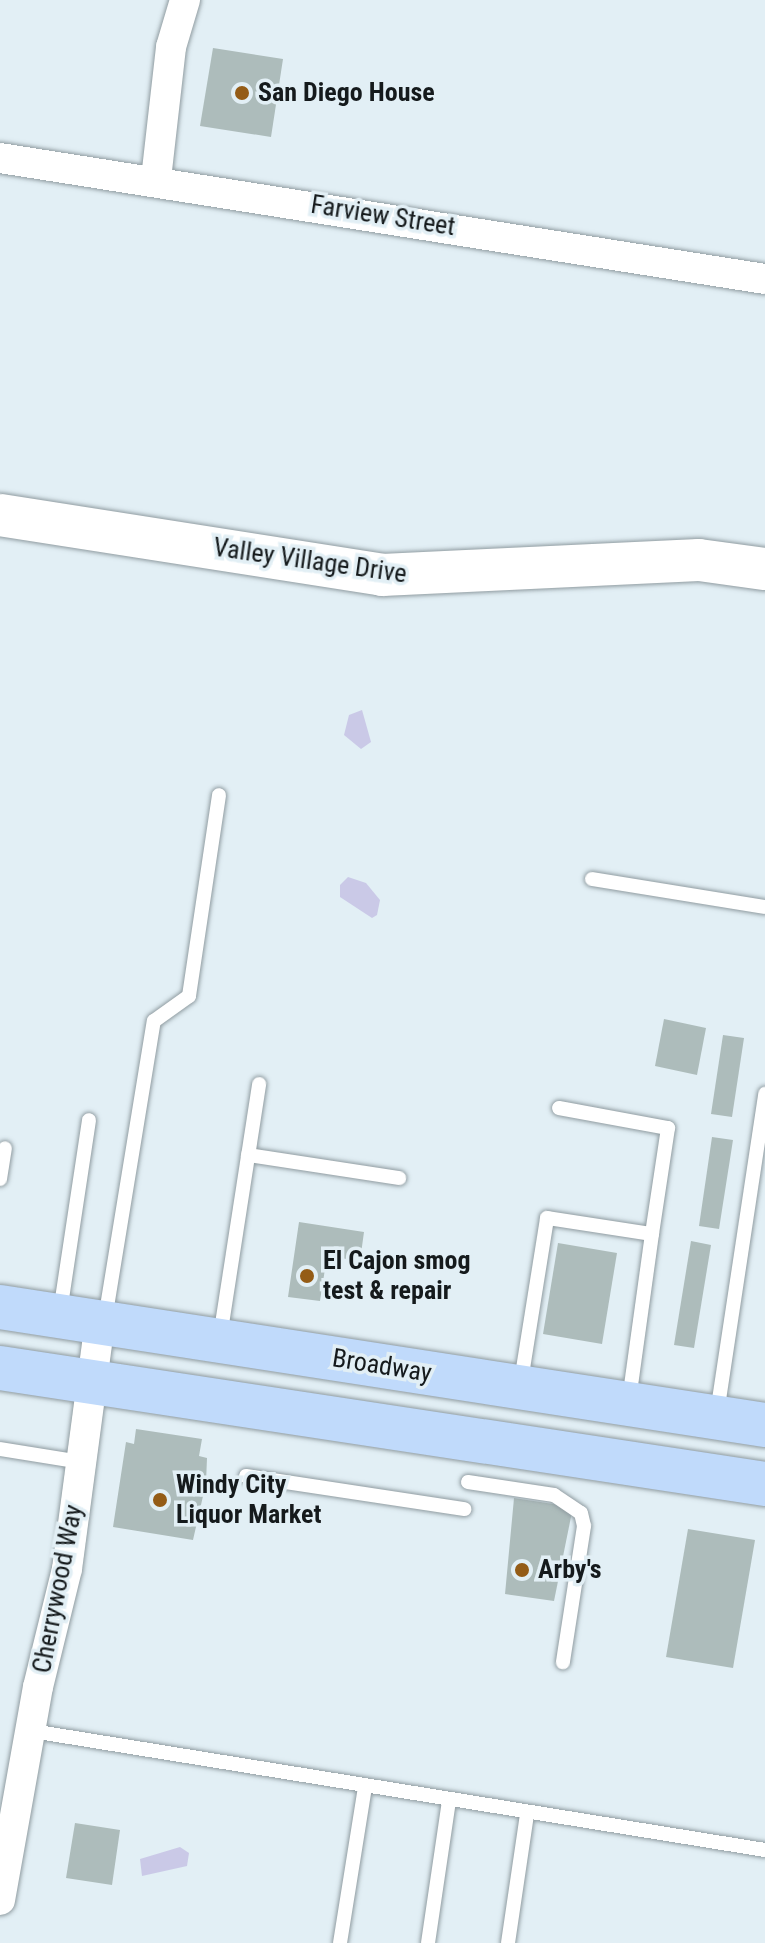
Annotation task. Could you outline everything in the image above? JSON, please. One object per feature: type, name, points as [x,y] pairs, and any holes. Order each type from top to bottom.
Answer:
[{"type":"main road","name":"Broadway","points":[[0,1307],[765,1425]]},
{"type":"main road","points":[[0,1368],[765,1484]]},
{"type":"street","points":[[156,179],[171,47],[185,0]]},
{"type":"street","name":"Farview Street","points":[[0,158],[156,179],[765,279]]},
{"type":"street","name":"Valley Village Drive","points":[[0,515],[382,575],[699,560],[765,569]]},
{"type":"street","name":"Cherrywood Way","points":[[0,1900],[4,1852],[67,1569],[91,1382],[88,1321]]},
{"type":"lane","points":[[88,1321],[154,1021],[189,996],[219,795]]},
{"type":"lane","points":[[592,879],[765,907]]},
{"type":"lane","points":[[220,1341],[259,1084]]},
{"type":"lane","points":[[716,1418],[765,1094]]},
{"type":"lane","points":[[559,1108],[668,1128],[629,1404]]},
{"type":"lane","points":[[88,1321],[89,1120]]},
{"type":"lane","points":[[0,1179],[5,1148]]},
{"type":"lane","points":[[248,1155],[399,1178]]},
{"type":"lane","points":[[520,1387],[547,1218],[652,1234]]},
{"type":"lane","points":[[0,1449],[81,1462]]},
{"type":"lane","points":[[246,1476],[465,1509]]},
{"type":"lane","points":[[468,1482],[554,1495],[581,1513],[584,1526],[563,1662]]},
{"type":"lane","points":[[32,1731],[527,1814],[765,1850]]},
{"type":"lane","points":[[340,1943],[365,1787]]},
{"type":"lane","points":[[428,1943],[449,1801]]},
{"type":"lane","points":[[508,1943],[527,1814]]},
{"type":"water","points":[[362,710],[371,742],[361,749],[344,735],[349,715]]},
{"type":"water","points":[[348,877],[366,883],[380,900],[377,915],[372,918],[340,897],[340,885]]},
{"type":"water","points":[[180,1847],[189,1853],[187,1866],[142,1876],[140,1859]]},
{"type":"building","name":"San Diego House","points":[[213,48],[283,59],[271,137],[200,126]]},
{"type":"building","points":[[664,1019],[706,1028],[697,1075],[655,1066]]},
{"type":"building","points":[[723,1035],[744,1038],[732,1117],[711,1114]]},
{"type":"building","points":[[712,1137],[733,1140],[719,1229],[699,1226]]},
{"type":"building","name":"El Cajon smog test & repair","points":[[299,1222],[364,1232],[360,1261],[327,1256],[320,1301],[288,1297]]},
{"type":"building","points":[[691,1241],[711,1245],[694,1348],[674,1345]]},
{"type":"building","points":[[558,1243],[617,1253],[602,1344],[543,1334]]},
{"type":"building","name":"Windy City Liquor Market","points":[[136,1429],[202,1439],[199,1456],[207,1458],[206,1483],[193,1540],[113,1527],[126,1442],[134,1444]]},
{"type":"building","points":[[514,1498],[573,1507],[554,1601],[505,1594]]},
{"type":"building","points":[[688,1529],[755,1540],[733,1668],[666,1657]]},
{"type":"building","points":[[75,1823],[120,1830],[112,1885],[66,1878]]},
{"type":"place","name":"San Diego House","points":[[242,93]]},
{"type":"place","name":"El Cajon smog test & repair","points":[[307,1276]]},
{"type":"place","name":"Windy City Liquor Market","points":[[160,1500]]},
{"type":"place","name":"Arby's","points":[[522,1570]]}]
